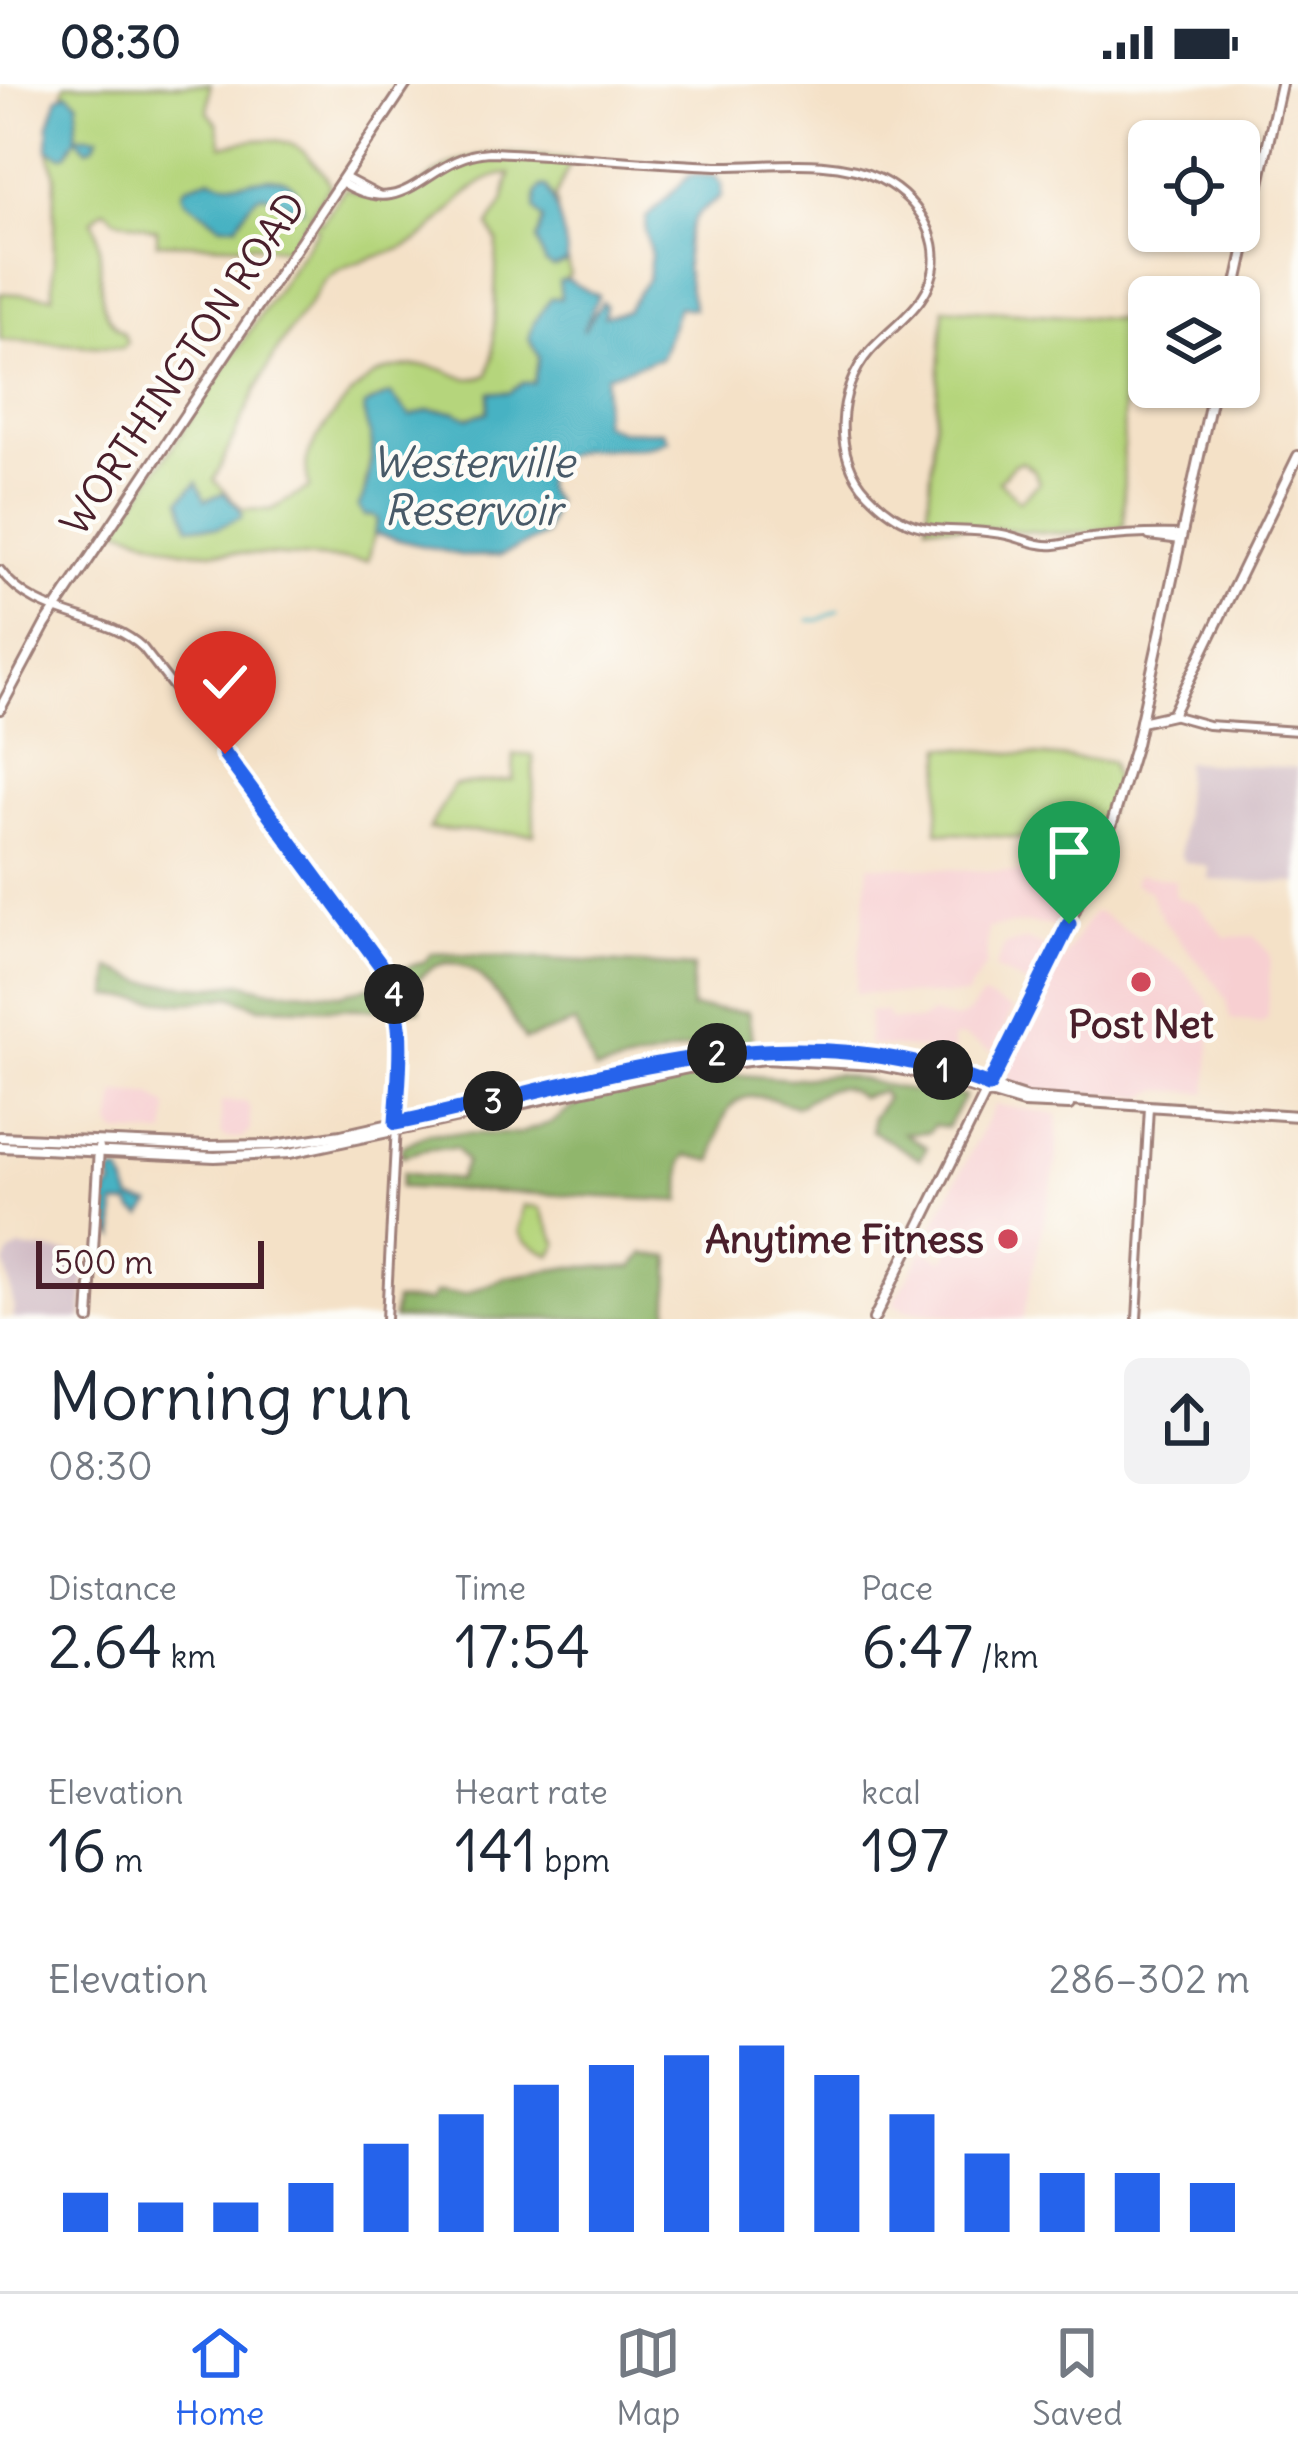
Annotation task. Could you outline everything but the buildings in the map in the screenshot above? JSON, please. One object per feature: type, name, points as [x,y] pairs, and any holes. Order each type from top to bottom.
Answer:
[{"type":"main road","name":"WORTHINGTON ROAD","points":[[0,709],[55,610],[406,84]]},
{"type":"main road","points":[[1239,276],[1281,84]]},
{"type":"main road","points":[[874,1319],[1100,856],[1141,722],[1209,408]]},
{"type":"main road","points":[[1141,722],[1172,715],[1298,456]]},
{"type":"main road","points":[[0,1137],[200,1156],[290,1153],[681,1059],[759,1049],[869,1053],[923,1064],[1023,1103],[1298,1115]]},
{"type":"main road","points":[[988,1088],[1067,1103]]},
{"type":"main road","points":[[0,1147],[260,1146],[396,1128]]},
{"type":"main road","points":[[89,1319],[99,1146]]},
{"type":"main road","points":[[200,1156],[253,1151],[260,1146]]},
{"type":"street","points":[[342,179],[365,196],[382,196],[403,192],[452,160],[485,152],[719,166],[830,167],[875,177],[905,195],[923,215],[935,258],[922,297],[869,352],[853,382],[842,438],[848,465],[859,483],[896,519],[923,529],[999,533],[1052,545],[1089,538],[1181,537]]},
{"type":"street","points":[[0,570],[21,591],[55,610],[126,635],[148,654],[383,970],[400,1018],[386,1319]]},
{"type":"street","points":[[1172,715],[1208,725],[1298,730]]},
{"type":"street","points":[[1137,1319],[1149,1107]]},
{"type":"shaded area","points":[[1185,762],[1298,768],[1298,883],[1209,880],[1209,867],[1185,862],[1181,855]]},
{"type":"shaded area","points":[[869,865],[1070,875],[1069,895],[1054,926],[1026,923],[988,928],[986,965],[966,996],[855,993]]},
{"type":"shaded area","points":[[1138,874],[1175,880],[1175,897],[1196,903],[1225,937],[1254,936],[1270,954],[1268,1018],[1261,1023],[1230,1019],[1219,987],[1163,920],[1148,889],[1133,882]]},
{"type":"shaded area","points":[[1093,912],[1182,968],[1206,998],[1213,1013],[1207,1093],[1159,1090],[1145,1097],[1019,1091],[1003,1078],[1022,1038],[1040,1019],[1050,996],[1045,987]]},
{"type":"shaded area","points":[[1027,940],[1043,946],[1044,952],[1028,985],[994,969],[1005,945]]},
{"type":"shaded area","points":[[983,996],[1013,1010],[993,1052],[963,1037],[953,1038],[953,1059],[926,1056],[926,1049],[868,1045],[869,1011],[887,1012],[888,1019],[918,1021],[932,1014],[955,1020]]},
{"type":"shaded area","points":[[116,1093],[152,1095],[168,1107],[166,1135],[117,1133],[111,1126]]},
{"type":"shaded area","points":[[221,1101],[246,1102],[250,1130],[243,1138],[225,1138],[221,1133]]},
{"type":"shaded area","points":[[995,1105],[1058,1114],[1057,1160],[1023,1319],[976,1319],[893,1304],[923,1250],[944,1260],[955,1238],[933,1226]]},
{"type":"shaded area","points":[[20,1248],[86,1254],[82,1319],[12,1319],[5,1264],[10,1253]]},
{"type":"green space","points":[[65,84],[210,84],[208,112],[217,123],[222,146],[283,141],[304,152],[323,172],[330,185],[310,215],[321,223],[345,188],[387,198],[403,195],[464,160],[485,155],[572,159],[555,198],[570,275],[564,280],[561,298],[551,298],[534,322],[531,344],[539,356],[534,383],[523,383],[509,393],[490,392],[488,412],[464,418],[456,412],[432,410],[411,416],[390,394],[370,402],[372,450],[362,504],[365,516],[378,519],[368,561],[181,550],[118,528],[318,229],[306,221],[288,250],[157,243],[157,230],[115,219],[105,209],[92,220],[100,250],[102,296],[105,310],[127,343],[122,348],[0,340],[0,293],[53,296],[55,176],[49,151]],"holes":[[[510,174],[503,202],[489,226],[497,241],[493,355],[488,375],[471,379],[422,366],[380,373],[348,399],[318,437],[307,460],[309,488],[271,510],[242,509],[214,480],[268,366],[325,280],[346,267],[412,244],[473,188]]]},
{"type":"green space","points":[[944,308],[1123,320],[1124,527],[1067,534],[927,524]],"holes":[[[1022,462],[1034,470],[1039,483],[1019,501],[999,481],[1014,464]]]},
{"type":"green space","points":[[943,747],[1111,762],[1116,787],[1094,849],[1064,841],[937,832]]},
{"type":"green space","points":[[514,755],[533,755],[534,834],[429,829],[454,785],[513,780]]},
{"type":"green space","points":[[432,953],[693,967],[691,1008],[748,1012],[752,1041],[704,1045],[595,1071],[575,1023],[525,1040],[494,991],[466,967],[450,963],[433,967],[416,982],[420,1010],[258,1007],[231,996],[184,1003],[109,996],[111,968],[145,982],[206,987],[244,983],[340,994],[381,984]]},
{"type":"green space","points":[[704,1072],[790,1079],[838,1074],[911,1091],[965,1096],[947,1127],[934,1125],[929,1132],[904,1133],[927,1147],[920,1159],[872,1131],[872,1118],[886,1099],[882,1091],[860,1097],[836,1087],[797,1106],[753,1096],[742,1099],[727,1113],[713,1161],[687,1155],[682,1162],[681,1201],[400,1187],[403,1173],[458,1180],[466,1162],[456,1148],[402,1156],[402,1147],[429,1133],[518,1134],[553,1122],[588,1096]]},
{"type":"green space","points":[[523,1205],[540,1208],[558,1244],[551,1256],[519,1232]]},
{"type":"green space","points":[[644,1254],[671,1257],[668,1319],[393,1319],[395,1301],[430,1301],[435,1293],[466,1294],[507,1277],[571,1267],[633,1267]]},
{"type":"water","points":[[68,93],[78,102],[76,136],[99,136],[87,149],[76,138],[62,156],[48,149],[49,124],[58,97]]},
{"type":"water","name":"Westerville Reservoir","points":[[690,175],[715,176],[722,184],[721,197],[698,215],[688,236],[686,261],[694,309],[678,307],[661,358],[606,375],[602,423],[620,431],[663,431],[668,440],[652,446],[568,454],[544,478],[546,491],[555,501],[545,535],[500,556],[464,556],[374,534],[378,519],[365,516],[358,507],[372,453],[365,406],[390,394],[411,416],[428,410],[468,418],[488,412],[490,392],[509,393],[523,383],[534,383],[539,356],[529,339],[534,322],[551,298],[561,298],[559,281],[568,280],[598,296],[583,331],[602,302],[604,316],[627,310],[648,278],[651,255],[646,218]]},
{"type":"water","points":[[211,178],[289,182],[303,209],[297,211],[274,197],[260,195],[237,225],[221,225],[182,193],[186,186]]},
{"type":"water","points":[[542,186],[547,187],[566,245],[567,262],[554,267],[545,263],[537,240],[543,220],[535,210]]},
{"type":"water","points":[[197,482],[205,500],[224,493],[242,517],[217,528],[189,526],[181,499]]},
{"type":"water","points":[[114,1172],[121,1173],[132,1200],[151,1204],[143,1216],[130,1204],[115,1205],[116,1237],[106,1229],[107,1193]]},
{"type":"waterway","points":[[809,620],[839,610]]},
{"type":"place","name":"Post Net","points":[[1141,982]]},
{"type":"place","name":"Anytime Fitness","points":[[1008,1239]]},
{"type":"route","points":[[225,754],[379,963],[393,990],[401,1028],[396,1123],[681,1059],[759,1049],[869,1053],[953,1072],[989,1086],[1069,924]]}]
